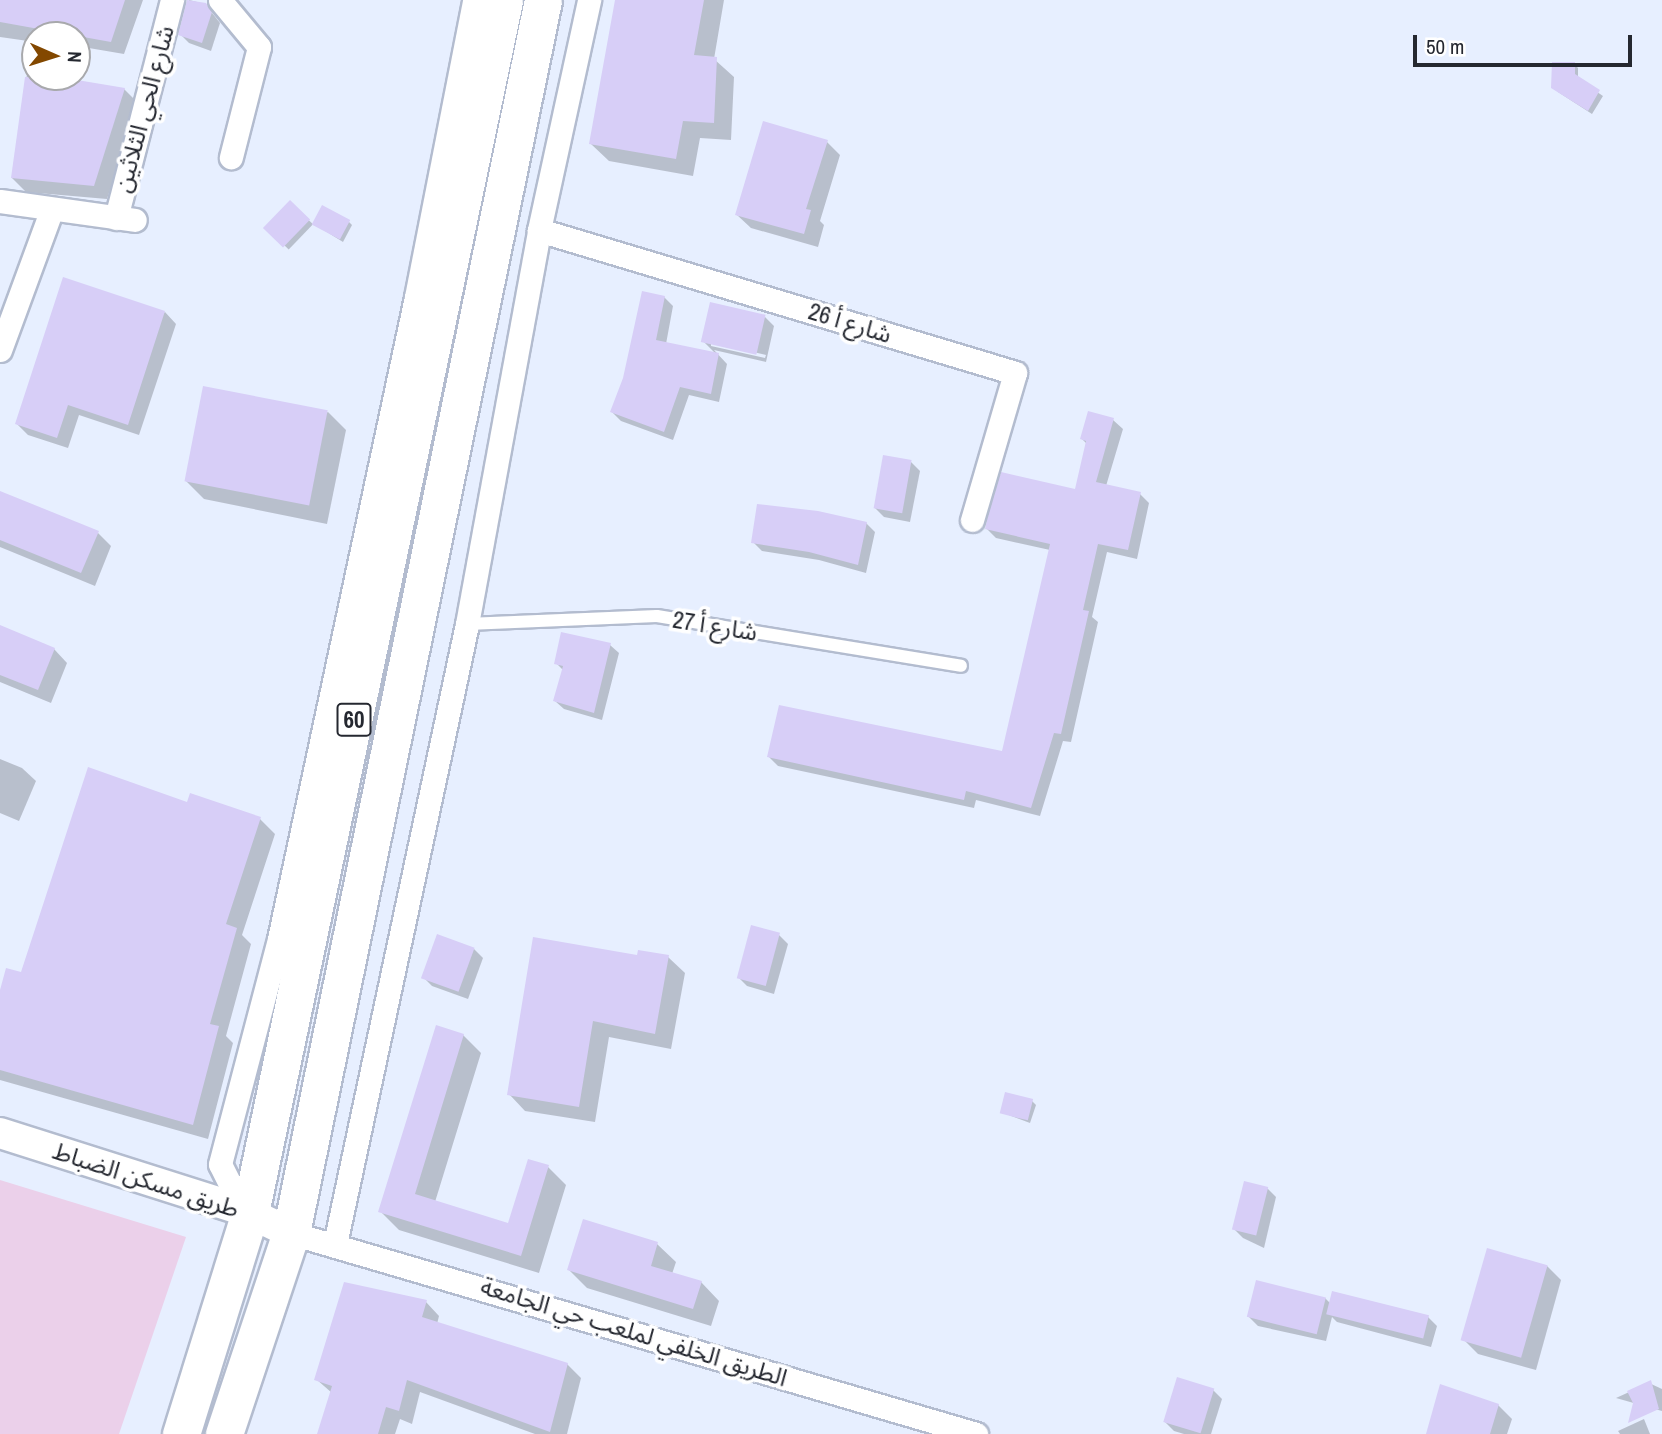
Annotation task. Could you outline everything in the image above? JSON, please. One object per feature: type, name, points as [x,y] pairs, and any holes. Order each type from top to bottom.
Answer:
[{"type":"main road","name":"60","points":[[181,1434],[247,1212],[504,0]]},
{"type":"main road","name":"60","points":[[224,1434],[291,1233],[543,0]]},
{"type":"street","name":"شارع الحي الثلاثين","points":[[52,209],[125,219],[172,0]]},
{"type":"street","points":[[220,0],[259,47],[231,157]]},
{"type":"street","points":[[247,1212],[220,1164],[279,939],[413,310],[474,0]]},
{"type":"street","points":[[335,1244],[467,624],[539,230],[589,0]]},
{"type":"street","points":[[0,201],[52,209],[0,350]]},
{"type":"street","name":"شارع أ 26","points":[[539,230],[1015,373],[972,520]]},
{"type":"street","name":"طريق مسكن الضباط","points":[[0,1133],[247,1212],[291,1233]]},
{"type":"street","name":"الطريق الخلفي لملعب حي الجامعة","points":[[291,1233],[976,1434]]},
{"type":"lane","name":"شارع أ 27","points":[[467,624],[657,616],[961,666]]},
{"type":"shaded area","points":[[0,1180],[186,1237],[119,1434],[0,1434]]},
{"type":"building","points":[[0,0],[125,0],[111,42],[91,38],[91,21],[21,21],[21,26],[0,22]]},
{"type":"building","points":[[187,0],[206,3],[212,12],[202,43],[178,35]]},
{"type":"building","points":[[615,0],[704,0],[694,55],[717,57],[714,123],[683,121],[676,159],[589,144]]},
{"type":"building","points":[[1552,62],[1575,62],[1575,74],[1600,90],[1588,111],[1551,88]]},
{"type":"building","points":[[91,82],[125,88],[94,186],[11,178],[23,91],[91,91]]},
{"type":"building","points":[[763,121],[828,140],[806,209],[811,210],[804,234],[735,215]]},
{"type":"building","points":[[290,200],[310,219],[283,248],[263,228]]},
{"type":"building","points":[[322,205],[350,220],[340,239],[312,224]]},
{"type":"building","points":[[63,277],[165,311],[128,425],[68,405],[57,438],[15,424]]},
{"type":"building","points":[[642,291],[665,296],[656,340],[719,353],[711,394],[680,387],[664,432],[610,412],[623,378]]},
{"type":"building","points":[[710,302],[766,315],[756,355],[701,342]]},
{"type":"building","points":[[203,386],[328,410],[309,505],[184,481]]},
{"type":"building","points":[[1088,411],[1114,418],[1096,482],[1141,492],[1128,550],[1098,544],[1083,610],[1089,611],[1061,734],[1054,733],[1031,808],[966,791],[964,800],[767,757],[779,705],[1002,751],[1050,544],[985,529],[988,515],[1001,472],[1075,489],[1086,441],[1080,439]]},
{"type":"building","points":[[883,455],[912,460],[902,513],[874,508]]},
{"type":"building","points":[[0,491],[99,531],[81,573],[0,540]]},
{"type":"building","points":[[757,504],[818,511],[867,522],[858,565],[809,552],[751,543]]},
{"type":"building","points":[[0,625],[55,648],[38,690],[0,675]]},
{"type":"building","points":[[561,632],[611,643],[594,713],[553,701],[563,666],[554,664]]},
{"type":"building","points":[[88,767],[187,802],[190,793],[261,817],[226,924],[237,928],[210,1024],[219,1026],[193,1125],[0,1070],[0,990],[6,968],[21,972]]},
{"type":"building","points":[[751,925],[780,933],[766,986],[737,978]]},
{"type":"building","points":[[437,934],[475,948],[459,992],[421,978]]},
{"type":"building","points":[[533,937],[637,955],[638,950],[669,955],[655,1034],[593,1021],[579,1107],[507,1095]]},
{"type":"building","points":[[436,1025],[464,1034],[415,1194],[508,1223],[528,1159],[549,1165],[521,1256],[378,1212]]},
{"type":"building","points":[[1005,1092],[1033,1099],[1028,1120],[1000,1113]]},
{"type":"building","points":[[1244,1181],[1268,1187],[1256,1236],[1232,1230]]},
{"type":"building","points":[[583,1219],[658,1242],[651,1266],[702,1281],[693,1309],[567,1270]]},
{"type":"building","points":[[1487,1248],[1548,1265],[1521,1358],[1461,1340]]},
{"type":"building","points":[[1256,1280],[1326,1297],[1317,1334],[1247,1317]]},
{"type":"building","points":[[344,1282],[427,1300],[422,1317],[568,1363],[550,1432],[407,1380],[399,1411],[386,1407],[378,1434],[317,1434],[332,1386],[314,1380]]},
{"type":"building","points":[[1332,1291],[1429,1315],[1423,1338],[1326,1314]]},
{"type":"building","points":[[1177,1377],[1214,1388],[1201,1433],[1163,1422]]},
{"type":"building","points":[[1651,1380],[1659,1409],[1628,1423],[1633,1403],[1627,1391]]},
{"type":"building","points":[[1440,1384],[1499,1404],[1490,1434],[1426,1434]]}]
